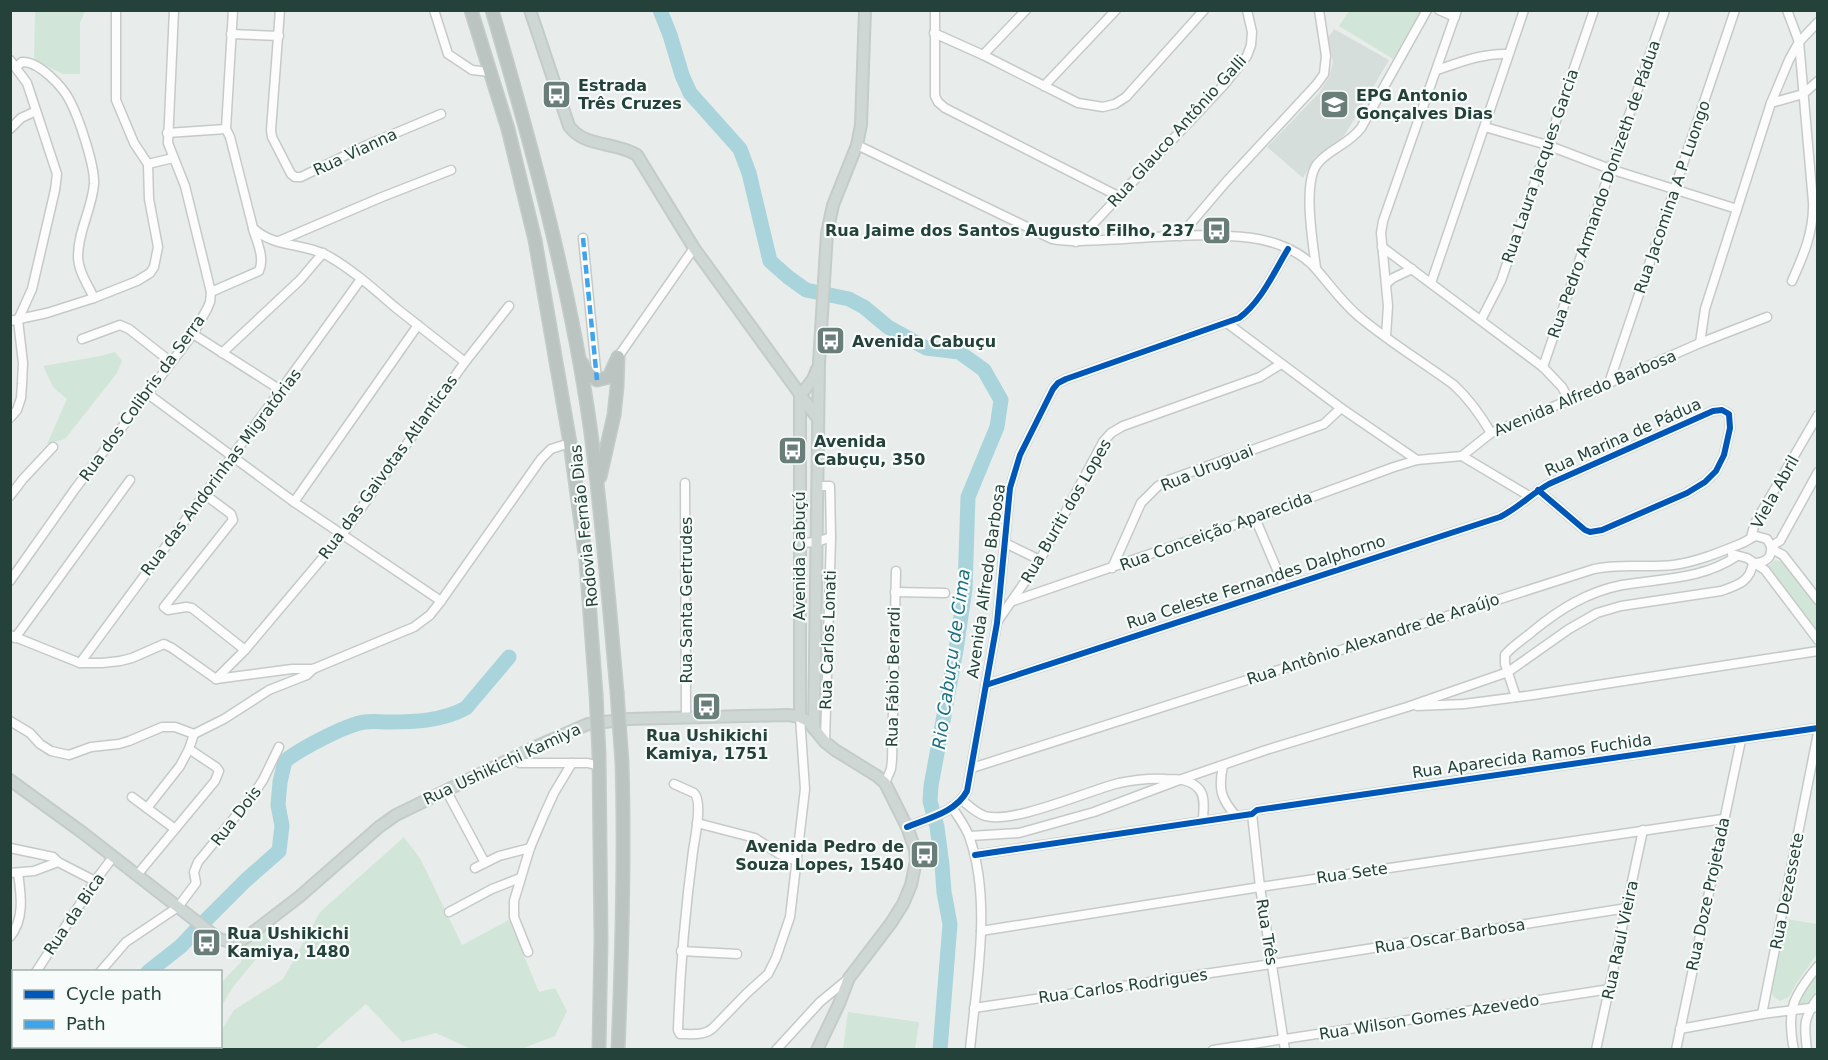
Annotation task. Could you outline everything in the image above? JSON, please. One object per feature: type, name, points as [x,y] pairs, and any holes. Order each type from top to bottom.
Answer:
[{"type":"highway","name":"Rodovia Fernão Dias","points":[[471,10],[508,129],[534,240],[570,442],[585,561],[599,760],[601,939],[599,1050]]},
{"type":"highway","name":"Rodovia Fernão Dias","points":[[492,10],[526,126],[554,236],[579,358],[590,426],[605,559],[622,763],[622,939],[618,1050]]},
{"type":"highway","points":[[579,358],[589,374],[597,380],[609,376],[618,357]]},
{"type":"highway","points":[[597,492],[614,415],[618,387],[618,357]]},
{"type":"main road","points":[[530,10],[568,126],[575,135],[585,140],[628,149],[637,155],[694,248],[800,396],[804,408],[818,419]]},
{"type":"main road","name":"Avenida Cabuçú","points":[[814,729],[819,363],[824,279],[829,218],[857,145],[861,126],[865,10]]},
{"type":"main road","points":[[800,396],[813,379],[819,363]]},
{"type":"main road","name":"Avenida Cabuçú","points":[[800,717],[799,436],[804,408]]},
{"type":"main road","points":[[799,436],[812,439],[818,435]]},
{"type":"main road","name":"Rua Ushikichi Kamiya","points":[[10,780],[219,939],[231,942],[242,940],[299,897],[396,815],[554,738],[588,724],[629,719],[686,717],[788,715],[800,717]]},
{"type":"main road","points":[[800,717],[808,721],[825,742],[835,750],[885,783],[907,827],[915,849],[916,861],[911,885],[898,914],[849,978],[818,1050]]},
{"type":"street","points":[[14,320],[47,313],[94,298],[137,281],[150,273],[154,267],[158,246],[149,198],[148,164],[134,143],[116,100],[116,10]]},
{"type":"street","points":[[174,10],[168,143],[185,186],[211,292],[259,271],[261,263],[261,255],[226,129],[233,10]]},
{"type":"street","name":"Rua Vianna","points":[[280,10],[271,130],[291,174],[295,177],[301,177],[367,145],[441,114]]},
{"type":"street","points":[[434,10],[448,54],[472,70],[490,72]]},
{"type":"street","points":[[983,55],[1026,10]]},
{"type":"street","points":[[934,33],[1078,103],[1103,107],[1115,104],[1126,97],[1204,10]]},
{"type":"street","name":"Rua Glauco Antônio Galli","points":[[1076,242],[1223,86],[1247,56],[1252,32],[1247,10]]},
{"type":"street","points":[[1180,236],[1324,74],[1326,56],[1319,10]]},
{"type":"street","points":[[1316,268],[1310,205],[1312,172],[1324,157],[1348,142],[1365,122],[1427,10]]},
{"type":"street","points":[[1386,336],[1387,283],[1381,233],[1383,221],[1456,14],[1439,10]]},
{"type":"street","points":[[1431,283],[1524,10]]},
{"type":"street","name":"Rua Laura Jacques Garcia","points":[[1481,320],[1501,281],[1594,10]]},
{"type":"street","name":"Rua Pedro Armando Donizeth de Pádua","points":[[1543,367],[1665,10]]},
{"type":"street","name":"Rua Jacomina A P Luongo","points":[[1609,383],[1735,10]]},
{"type":"street","points":[[1787,10],[1799,42],[1814,218],[1806,249],[1792,281]]},
{"type":"street","points":[[935,11],[934,86],[938,102],[955,113],[1118,196]]},
{"type":"street","points":[[1044,86],[1113,11]]},
{"type":"street","points":[[1700,343],[1705,309],[1772,103],[1789,60],[1799,42],[1818,22]]},
{"type":"street","points":[[231,34],[279,36]]},
{"type":"street","points":[[1437,70],[1475,57],[1508,54]]},
{"type":"street","points":[[10,418],[17,410],[21,398],[23,363],[14,320],[32,289],[57,181],[55,166],[27,83],[13,63],[31,63],[50,76],[70,100],[84,137],[94,183],[78,258],[81,273],[94,298]]},
{"type":"street","points":[[1772,103],[1803,94],[1818,81]]},
{"type":"street","points":[[10,129],[21,118],[36,111]]},
{"type":"street","points":[[1485,127],[1547,145],[1610,169],[1737,209]]},
{"type":"street","points":[[167,133],[226,129]]},
{"type":"street","points":[[857,145],[1052,239],[1076,242],[1180,236],[1251,238],[1288,249],[1306,259],[1316,268],[1340,298],[1361,319],[1454,385],[1477,409],[1491,433]]},
{"type":"street","points":[[148,164],[173,158]]},
{"type":"street","points":[[279,241],[451,170]]},
{"type":"street","points":[[253,228],[264,236],[323,253],[361,279],[465,362]]},
{"type":"street","points":[[583,238],[597,380]]},
{"type":"street","points":[[1382,247],[1543,367],[1562,387],[1569,400]]},
{"type":"street","points":[[618,357],[694,248]]},
{"type":"street","name":"Avenida Alfredo Barbosa","points":[[962,800],[967,791],[972,768],[997,622],[1010,488],[1020,456],[1053,389],[1066,378],[1239,318],[1248,312],[1288,249]]},
{"type":"street","points":[[222,353],[300,280],[323,253]]},
{"type":"street","points":[[1387,283],[1412,269]]},
{"type":"street","name":"Rua das Andorinhas Migratórias","points":[[80,663],[231,456],[282,391],[361,279]]},
{"type":"street","name":"Rua dos Colibris da Serra","points":[[10,581],[75,489],[193,334],[210,302],[211,292]]},
{"type":"street","name":"Rua das Gaivotas Atlanticas","points":[[216,679],[245,650],[342,535],[465,362],[510,306]]},
{"type":"street","name":"Avenida Alfredo Barbosa","points":[[1462,456],[1491,433],[1700,343],[1767,317]]},
{"type":"street","points":[[1227,322],[1341,408],[1417,460],[1462,456],[1529,496]]},
{"type":"street","points":[[82,339],[120,325],[129,329],[171,362]]},
{"type":"street","points":[[294,502],[418,325]]},
{"type":"street","points":[[193,334],[282,391]]},
{"type":"street","name":"Rua Buriti dos Lopes","points":[[997,622],[1040,560],[1103,442],[1111,433],[1123,426],[1260,377],[1281,364]]},
{"type":"street","points":[[148,394],[294,502],[441,601]]},
{"type":"street","name":"Rua Uruguai","points":[[1112,568],[1141,503],[1158,486],[1324,424],[1341,408]]},
{"type":"street","name":"Rua Marina de Pádua","points":[[1529,496],[1538,490],[1713,411],[1722,410],[1729,414],[1730,428],[1724,455],[1716,471],[1705,482],[1687,493],[1602,530],[1590,532],[1580,527],[1538,490]]},
{"type":"street","name":"Viela Abril","points":[[1748,539],[1818,415]]},
{"type":"street","points":[[147,808],[180,766],[194,734],[269,690],[414,627],[430,615],[541,459],[551,449],[570,442]]},
{"type":"street","points":[[10,496],[53,447]]},
{"type":"street","name":"Rua Conceição Aparecida","points":[[1013,601],[1417,460]]},
{"type":"street","points":[[1752,562],[1762,563],[1767,560],[1770,545],[1784,531],[1816,478]]},
{"type":"street","points":[[130,480],[13,636],[80,663],[102,663],[126,659],[164,644],[216,679],[292,669],[313,669]]},
{"type":"street","name":"Rua Santa Gertrudes","points":[[686,483],[686,717]]},
{"type":"street","name":"Rua Carlos Lonati","points":[[817,486],[830,486],[831,537],[825,742]]},
{"type":"street","points":[[204,494],[231,514],[233,520],[165,604],[165,607],[168,610],[192,608],[245,650]]},
{"type":"street","name":"Rua Celeste Fernandes Dalphorno","points":[[986,685],[1500,517],[1510,512],[1529,496]]},
{"type":"street","points":[[1256,518],[1284,586]]},
{"type":"street","points":[[970,836],[1019,834],[1094,812],[1266,750],[1407,707],[1508,672],[1569,629],[1597,613],[1621,606],[1721,591],[1737,585],[1746,580],[1752,572],[1752,562],[1744,550],[1748,539],[1762,536],[1783,555],[1818,600]]},
{"type":"street","points":[[799,543],[817,542],[831,537]]},
{"type":"street","name":"Rua Antônio Alexandre de Araújo","points":[[972,768],[1594,569],[1624,565],[1671,565],[1694,561],[1748,539]]},
{"type":"street","points":[[1005,543],[1040,560]]},
{"type":"street","points":[[1723,551],[1752,562],[1765,570],[1818,640]]},
{"type":"street","points":[[1516,697],[1504,660],[1507,652],[1574,602],[1622,585],[1699,574],[1737,556]]},
{"type":"street","name":"Rua Fábio Berardi","points":[[885,783],[892,760],[896,571]]},
{"type":"street","points":[[895,592],[945,592]]},
{"type":"street","points":[[1407,707],[1464,704],[1557,692],[1818,651]]},
{"type":"street","points":[[674,784],[696,794],[698,800],[681,951],[678,1030],[682,1034],[700,1034],[709,1032],[768,974],[776,958],[790,916],[805,789],[800,717]]},
{"type":"street","points":[[10,721],[51,751],[69,755],[91,747],[129,741],[165,726],[176,727],[194,734]]},
{"type":"street","name":"Rua Aparecida Ramos Fuchida","points":[[975,855],[1252,814],[1257,810],[1818,728]]},
{"type":"street","name":"Rua Dezessete","points":[[1762,1014],[1818,733]]},
{"type":"street","name":"Rua Doze Projetada","points":[[1676,1050],[1741,740]]},
{"type":"street","name":"Rua Dois","points":[[178,907],[196,883],[194,867],[253,795],[279,747]]},
{"type":"street","points":[[137,875],[218,775],[219,771],[216,767],[189,749]]},
{"type":"street","points":[[512,758],[520,763],[588,763],[599,760]]},
{"type":"street","points":[[528,952],[513,911],[520,878],[551,799],[572,763]]},
{"type":"street","points":[[1223,766],[1219,784],[1225,804],[1236,816]]},
{"type":"street","points":[[907,827],[949,809],[962,800],[973,810],[986,816],[1011,816],[1118,784],[1149,778],[1182,779],[1192,783],[1200,791],[1203,800],[1203,821]]},
{"type":"street","points":[[446,790],[485,863]]},
{"type":"street","points":[[132,797],[175,829]]},
{"type":"street","points":[[949,809],[970,836],[981,901],[981,931],[970,1050]]},
{"type":"street","name":"Rua Três","points":[[1252,814],[1260,887],[1285,1050]]},
{"type":"street","name":"Rua Sete","points":[[981,931],[1260,887],[1723,819]]},
{"type":"street","points":[[697,823],[755,838],[786,857],[798,861]]},
{"type":"street","name":"Rua Raul Vieira","points":[[1596,1050],[1643,830]]},
{"type":"street","points":[[10,848],[51,856],[95,882]]},
{"type":"street","points":[[475,868],[505,853],[530,848]]},
{"type":"street","name":"Rua da Bica","points":[[37,970],[114,857]]},
{"type":"street","points":[[10,937],[16,930],[20,917],[20,890],[14,873],[34,871],[58,862]]},
{"type":"street","points":[[449,912],[492,889],[520,878]]},
{"type":"street","points":[[102,970],[118,950],[133,937],[178,907]]},
{"type":"street","name":"Rua Oscar Barbosa","points":[[1272,964],[1627,908]]},
{"type":"street","points":[[681,951],[737,954]]},
{"type":"street","name":"Rua Carlos Rodrigues","points":[[974,1008],[1272,964]]},
{"type":"street","points":[[1794,1050],[1790,1022],[1791,1010],[1799,990],[1818,966]]},
{"type":"street","points":[[776,1050],[820,1002],[849,978]]},
{"type":"street","name":"Rua Wilson Gomes Azevedo","points":[[1213,1050],[1610,989]]},
{"type":"street","points":[[1807,1050],[1805,1020],[1818,998]]},
{"type":"street","points":[[1680,1029],[1762,1014],[1814,1008]]},
{"type":"shaded area","name":"EPG Antonio Gonçalves Dias","points":[[1334,29],[1389,60],[1339,143],[1315,157],[1303,178],[1267,147],[1319,93],[1329,77],[1333,62],[1328,38]]},
{"type":"green space","points":[[35,11],[85,11],[80,23],[80,74],[63,74],[34,60]]},
{"type":"green space","points":[[1349,11],[1421,11],[1393,59],[1339,26]]},
{"type":"green space","points":[[115,352],[122,361],[117,373],[65,439],[47,444],[67,399],[53,387],[43,366]]},
{"type":"green space","points":[[1775,560],[1783,562],[1817,604],[1817,632],[1769,571],[1769,566]]},
{"type":"green space","points":[[404,837],[421,860],[462,945],[509,920],[539,992],[555,988],[567,1011],[555,1036],[521,1049],[471,1049],[436,1033],[402,1042],[366,1004],[315,1049],[209,1050],[210,1048],[222,1048],[222,1029],[234,1010],[283,979],[320,912]]},
{"type":"green space","points":[[1787,919],[1817,924],[1817,954],[1789,997],[1780,1001],[1773,996],[1771,987]]},
{"type":"green space","points":[[273,921],[279,931],[233,987],[222,1005],[222,982],[241,962],[242,954],[232,954],[233,945]]},
{"type":"green space","points":[[1817,971],[1814,997],[1807,1004],[1801,1005],[1798,999]]},
{"type":"green space","points":[[848,1012],[919,1022],[915,1049],[843,1049]]},
{"type":"waterway","name":"Rio Cabuçu de Cima","points":[[660,10],[690,93],[740,149],[749,173],[770,261],[806,290],[849,299],[864,307],[888,327],[926,348],[959,352],[984,370],[1001,400],[997,427],[968,497],[965,589],[931,786],[930,801],[937,827],[950,924],[940,1050]]},
{"type":"waterway","points":[[206,920],[279,851],[282,826],[278,805],[285,761],[324,738],[357,724],[428,720],[447,716],[466,708],[509,657]]},
{"type":"waterway","points":[[151,970],[181,946],[196,930]]},
{"type":"marked path","points":[[583,238],[597,380]]},
{"type":"cycle path","points":[[907,827],[949,809],[967,791],[997,623],[1010,488],[1020,455],[1053,389],[1066,379],[1239,318],[1254,304],[1288,249]]},
{"type":"cycle path","points":[[986,685],[1500,517],[1513,509],[1536,492],[1542,488],[1549,484],[1713,411],[1722,410],[1729,414],[1730,428],[1724,455],[1716,471],[1705,482],[1687,493],[1602,530],[1590,532],[1585,530],[1538,490]]},
{"type":"cycle path","points":[[975,855],[1252,814],[1257,810],[1818,728]]},
{"type":"place","name":"Estrada Três Cruzes","points":[[557,94]]},
{"type":"place","name":"EPG Antonio Gonçalves Dias","points":[[1335,104]]},
{"type":"place","name":"Rua Jaime dos Santos Augusto Filho, 237","points":[[1216,230]]},
{"type":"place","name":"Avenida Cabuçu","points":[[831,341]]},
{"type":"place","name":"Avenida Cabuçu, 350","points":[[793,450]]},
{"type":"place","name":"Rua Ushikichi Kamiya, 1751","points":[[707,707]]},
{"type":"place","name":"Avenida Pedro de Souza Lopes, 1540","points":[[925,855]]},
{"type":"place","name":"Rua Ushikichi Kamiya, 1480","points":[[206,942]]}]
